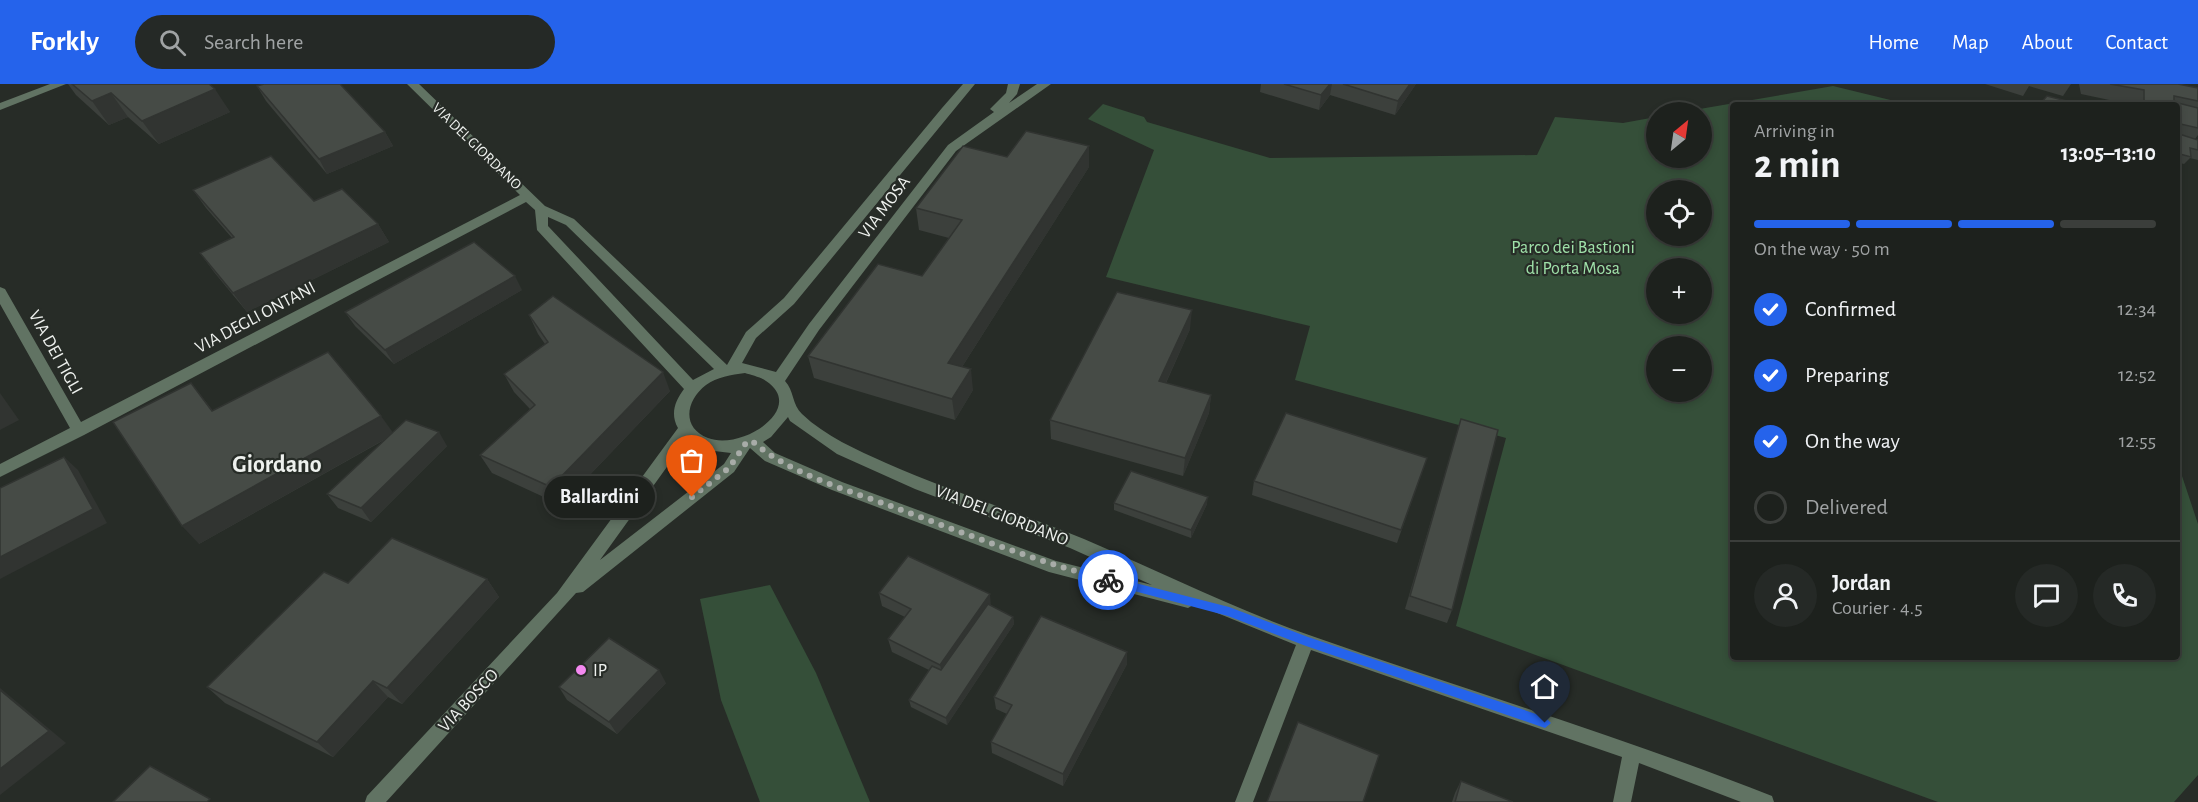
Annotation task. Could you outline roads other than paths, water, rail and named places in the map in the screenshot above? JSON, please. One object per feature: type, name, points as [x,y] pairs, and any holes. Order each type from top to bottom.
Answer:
[{"type":"street","points":[[0,107],[60,84]]},
{"type":"street","name":"VIA DEL GIORDANO","points":[[413,84],[541,209],[570,222],[728,370]]},
{"type":"street","points":[[728,370],[751,335],[789,301],[969,84]]},
{"type":"street","points":[[978,128],[1011,94],[1014,84]]},
{"type":"street","name":"VIA MOSA","points":[[778,380],[814,327],[945,157],[978,128],[1045,84]]},
{"type":"street","name":"VIA DEGLI ONTANI","points":[[0,471],[528,196]]},
{"type":"street","name":"VIA DEL GIORDANO","points":[[541,209],[542,227],[693,389]]},
{"type":"street","name":"VIA DEI TIGLI","points":[[0,292],[79,431]]},
{"type":"street","points":[[778,380],[758,370],[728,370],[701,381],[685,399],[681,410],[685,430],[710,446],[728,447],[749,442],[773,428],[780,420],[787,402]]},
{"type":"street","name":"VIA DEL GIORDANO","points":[[778,380],[785,390],[787,402],[795,417],[842,450],[920,485],[1076,543],[1229,612],[1306,641],[1632,752],[1765,802]]},
{"type":"street","name":"VIA BOSCO","points":[[374,802],[563,598],[685,430]]},
{"type":"street","name":"VIA DEL GIORDANO","points":[[749,442],[770,457],[837,486],[1055,567],[1229,612]]},
{"type":"street","name":"VIA BOSCO","points":[[563,598],[729,468],[749,442]]},
{"type":"street","points":[[1244,802],[1306,641]]},
{"type":"street","points":[[1622,802],[1632,752]]},
{"type":"place","name":"Ballardini","points":[[692,497]]},
{"type":"place","name":"IP","points":[[581,670]]},
{"type":"district","name":"Giordano","points":[[277,464]]},
{"type":"park label","name":"Parco dei Bastioni di Porta Mosa","points":[[1573,258]]}]
